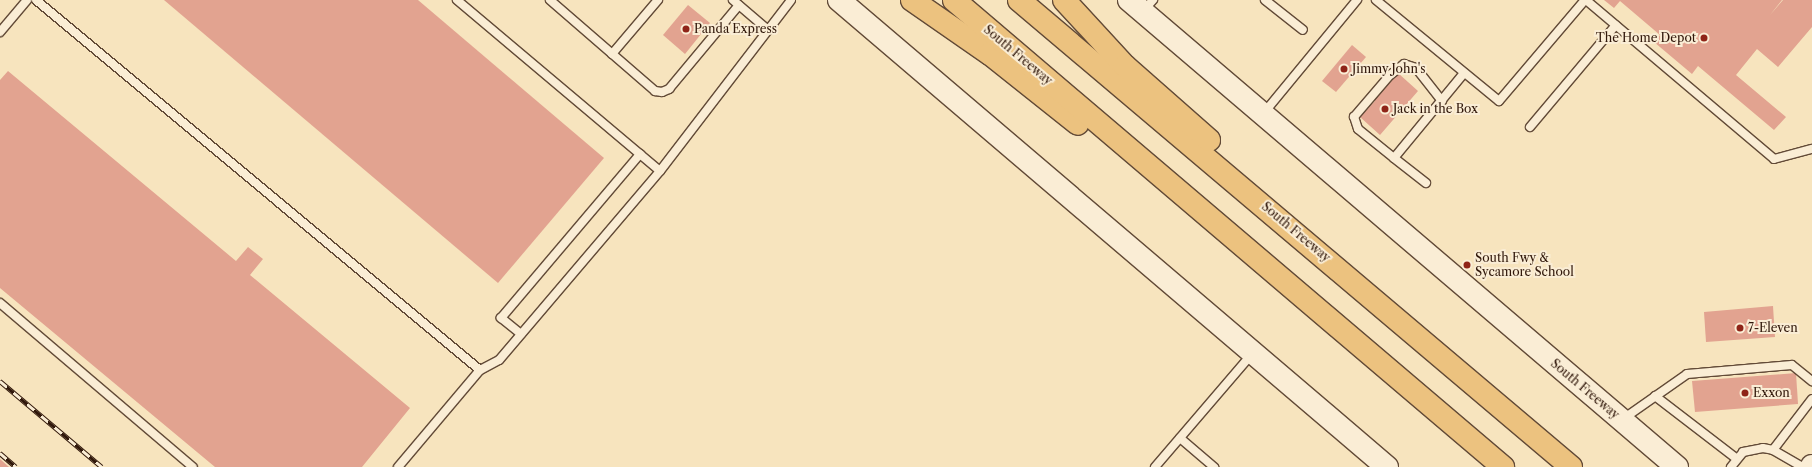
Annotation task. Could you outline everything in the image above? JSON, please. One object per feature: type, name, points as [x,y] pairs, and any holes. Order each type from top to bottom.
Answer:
[{"type":"highway","points":[[912,0],[990,54],[1133,168],[1178,190]]},
{"type":"highway","name":"South Freeway","points":[[954,0],[1503,467]]},
{"type":"highway","name":"South Freeway","points":[[1019,0],[1331,261],[1571,467]]},
{"type":"highway","points":[[1064,0],[1125,66],[1314,232],[1331,261]]},
{"type":"main road","points":[[840,0],[1387,467]]},
{"type":"main road","name":"South Freeway","points":[[1141,4],[1262,115],[1677,467]]},
{"type":"lane","points":[[0,32],[27,0]]},
{"type":"lane","points":[[36,0],[480,370]]},
{"type":"lane","points":[[457,0],[660,171]]},
{"type":"lane","points":[[550,0],[655,91],[662,92],[669,89],[736,3],[767,28]]},
{"type":"lane","points":[[612,54],[658,0]]},
{"type":"lane","points":[[398,467],[480,370],[499,360],[660,171],[767,28],[791,0]]},
{"type":"lane","points":[[1265,0],[1303,30]]},
{"type":"lane","points":[[1262,115],[1357,0]]},
{"type":"lane","points":[[1376,0],[1499,101],[1586,0],[1774,159],[1812,149]]},
{"type":"lane","points":[[1530,127],[1616,25]]},
{"type":"lane","points":[[1426,183],[1358,128],[1354,117],[1390,75],[1404,64],[1416,68],[1442,100]]},
{"type":"lane","points":[[1394,158],[1464,73]]},
{"type":"lane","points":[[521,334],[501,318],[640,154]]},
{"type":"lane","points":[[0,303],[193,467]]},
{"type":"lane","points":[[1155,467],[1254,353]]},
{"type":"lane","points":[[1622,420],[1687,374],[1792,365],[1812,381]]},
{"type":"lane","points":[[1655,396],[1737,459]]},
{"type":"lane","points":[[1773,450],[1812,399]]},
{"type":"lane","points":[[1180,438],[1214,467]]},
{"type":"lane","points":[[1731,467],[1743,452],[1763,448],[1773,450],[1802,467]]},
{"type":"building","points":[[164,0],[418,0],[604,158],[498,283]]},
{"type":"building","name":"The Home Depot","points":[[1604,0],[1782,0],[1770,15],[1783,0],[1812,0],[1812,27],[1778,67],[1757,49],[1736,75],[1786,117],[1774,130],[1698,66],[1692,74],[1654,42],[1660,35],[1620,1],[1614,8]]},
{"type":"building","name":"Panda Express","points":[[688,5],[710,23],[685,54],[663,35]]},
{"type":"building","name":"Jimmy John's","points":[[1352,45],[1366,57],[1336,92],[1322,81]]},
{"type":"building","points":[[8,71],[236,261],[248,247],[263,259],[250,275],[410,408],[362,467],[215,467],[0,288],[0,80]]},
{"type":"building","name":"Jack in the Box","points":[[1398,73],[1418,91],[1380,135],[1360,117],[1375,101],[1372,98],[1378,92],[1380,94]]},
{"type":"building","name":"7-Eleven","points":[[1773,306],[1775,337],[1706,342],[1704,312]]},
{"type":"building","name":"Exxon","points":[[1796,373],[1798,404],[1695,412],[1692,381]]},
{"type":"building","points":[[0,459],[9,467],[0,467]]},
{"type":"railway","points":[[0,381],[102,467]]},
{"type":"railway","points":[[0,453],[16,467]]},
{"type":"place","name":"Panda Express","points":[[686,29]]},
{"type":"place","name":"The Home Depot","points":[[1704,38]]},
{"type":"place","name":"Jimmy John's","points":[[1344,69]]},
{"type":"place","name":"Jack in the Box","points":[[1385,109]]},
{"type":"place","name":"South Fwy & Sycamore School","points":[[1467,265]]},
{"type":"place","name":"7-Eleven","points":[[1740,328]]},
{"type":"place","name":"Exxon","points":[[1745,393]]}]
